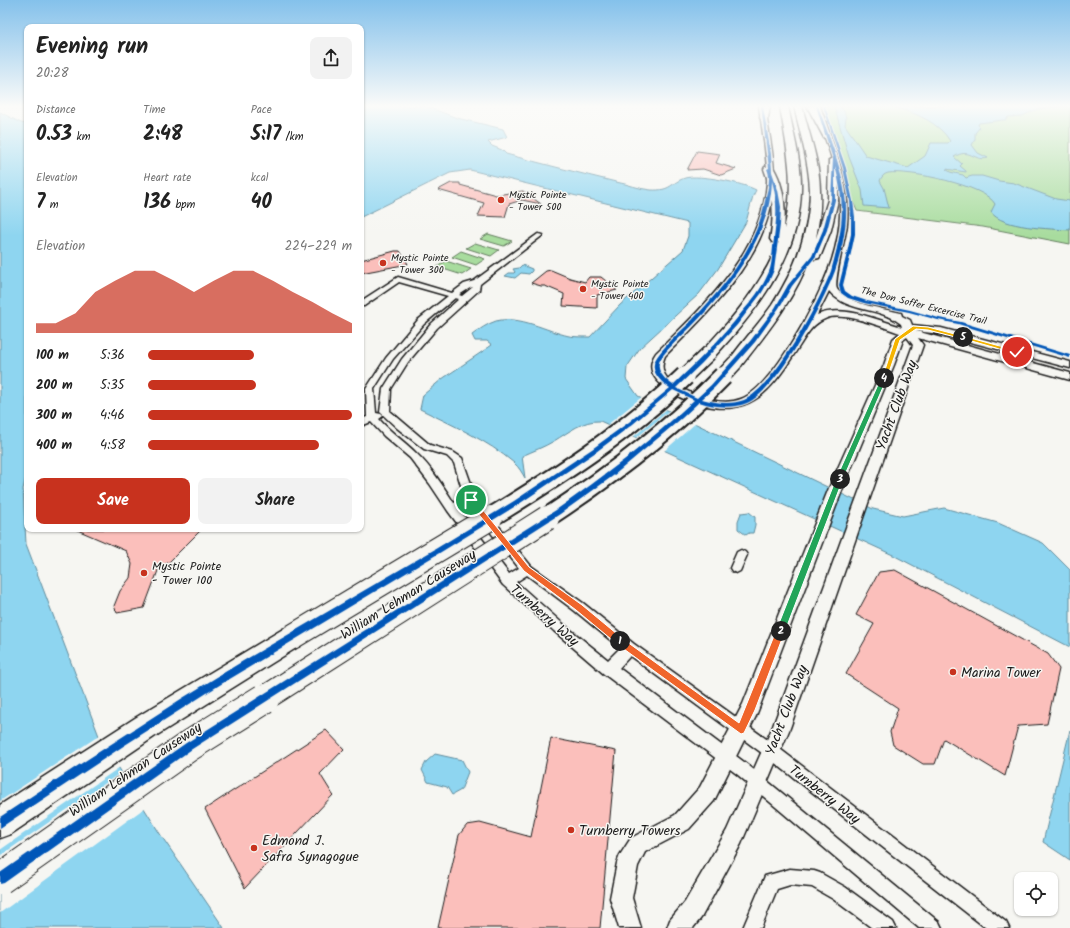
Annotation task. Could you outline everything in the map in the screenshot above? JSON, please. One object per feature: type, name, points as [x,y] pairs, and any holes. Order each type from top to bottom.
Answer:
[{"type":"highway","name":"William Lehman Causeway","points":[[0,823],[84,766],[165,714],[526,496],[578,461],[637,417],[673,387],[709,352],[745,312],[771,272],[785,244],[795,203],[795,174],[791,149]]},
{"type":"highway","name":"William Lehman Causeway","points":[[0,879],[189,746],[503,548],[570,503],[611,474],[668,428],[708,391],[735,363],[772,316],[790,286],[807,246],[813,219],[815,203],[813,174],[808,149]]},
{"type":"highway","points":[[790,286],[814,256],[825,230],[834,200],[834,160]]},
{"type":"highway","points":[[769,168],[776,186],[780,208],[771,272]]},
{"type":"street","points":[[767,149],[770,185],[765,209],[758,229],[747,252],[728,281],[711,303],[660,355],[657,361],[657,369],[662,380],[684,395],[718,404],[740,403],[754,396],[766,384],[805,329],[831,276],[840,244],[844,215],[842,187],[831,149]]},
{"type":"street","points":[[507,581],[452,508],[434,481],[413,456],[387,434],[372,418],[370,389],[390,358],[421,322],[454,295],[467,286],[477,283],[540,234]]},
{"type":"street","points":[[831,276],[831,288],[839,296],[851,302],[1070,362]]},
{"type":"street","points":[[364,302],[398,279],[466,298]]},
{"type":"street","points":[[385,412],[387,389],[405,361],[434,326],[476,288],[477,283]]},
{"type":"street","points":[[890,313],[903,320],[908,325],[909,332]]},
{"type":"street","points":[[805,329],[820,316],[833,314],[860,318],[1070,377]]},
{"type":"street","points":[[909,332],[915,327],[928,328],[1070,365]]},
{"type":"street","name":"Yacht Club Way","points":[[630,928],[621,898],[628,863],[638,845],[682,822],[707,794],[741,730],[836,488],[890,365],[898,339],[909,332],[918,346],[783,721],[734,837],[693,910],[678,928]]},
{"type":"street","points":[[364,422],[385,412]]},
{"type":"street","points":[[385,412],[427,447],[450,454],[458,461],[471,500],[527,569]]},
{"type":"street","points":[[413,456],[427,447]]},
{"type":"street","points":[[452,508],[471,500]]},
{"type":"street","points":[[736,568],[741,555]]},
{"type":"street","name":"Turnberry Way","points":[[933,928],[726,757],[609,669],[558,627],[507,581],[527,569],[629,648],[771,751],[1000,928]]},
{"type":"street","points":[[609,669],[629,648]]},
{"type":"street","points":[[752,928],[771,882],[790,877],[814,879],[840,893],[887,928]]},
{"type":"green space","points":[[838,149],[1070,149],[1070,244],[983,227],[857,211],[848,189],[847,173]]},
{"type":"green space","points":[[488,234],[512,241],[504,246],[480,239]]},
{"type":"green space","points":[[475,243],[499,250],[491,256],[466,248]]},
{"type":"green space","points":[[461,251],[485,259],[476,265],[452,257]]},
{"type":"green space","points":[[446,261],[471,269],[462,275],[437,267]]},
{"type":"water","points":[[0,149],[24,149],[23,489],[24,532],[25,532],[26,544],[99,736],[162,837],[224,928],[0,928]]},
{"type":"water","points":[[364,149],[500,149],[506,154],[642,189],[663,189],[685,178],[700,177],[721,180],[750,187],[756,190],[746,222],[718,269],[699,294],[640,348],[627,367],[626,379],[638,396],[873,509],[903,516],[944,508],[998,523],[1043,543],[1070,570],[1070,647],[893,555],[600,421],[588,422],[571,430],[550,443],[522,456],[525,478],[516,465],[492,447],[469,433],[420,409],[423,395],[442,379],[492,345],[487,341],[475,341],[472,335],[484,327],[496,321],[514,320],[533,324],[560,334],[576,337],[590,337],[620,305],[683,250],[688,236],[688,223],[470,170],[450,173],[364,216]]},
{"type":"water","points":[[847,149],[861,149],[866,156],[908,168],[925,156],[928,149],[975,149],[978,153],[988,158],[983,159],[968,154],[959,154],[954,157],[962,164],[960,166],[966,172],[946,169],[950,172],[963,175],[966,178],[972,176],[982,176],[999,181],[1014,183],[1056,199],[1070,201],[1070,230],[1028,227],[1005,221],[991,212],[995,204],[988,197],[977,191],[946,180],[912,174],[888,173],[882,177],[880,181],[884,188],[889,208],[864,206],[862,190]]},
{"type":"water","points":[[522,265],[532,269],[532,271],[529,274],[521,273],[515,278],[505,276],[509,273],[514,273],[515,272],[513,269],[519,268]]},
{"type":"water","points":[[749,512],[755,517],[755,525],[753,533],[746,535],[738,529],[738,521],[741,513]]},
{"type":"water","points":[[1070,730],[1070,860],[1043,842]]},
{"type":"water","points":[[435,754],[462,760],[468,772],[461,790],[452,795],[447,787],[428,782],[422,770],[426,762]]},
{"type":"pier","points":[[643,396],[668,408],[632,438],[606,426]]},
{"type":"pier","points":[[671,409],[697,422],[663,452],[635,439]]},
{"type":"pier","points":[[100,735],[120,767],[0,850],[0,801]]},
{"type":"pier","points":[[123,771],[146,807],[0,913],[0,856]]},
{"type":"building","points":[[697,151],[720,154],[716,163],[736,169],[721,175],[703,169],[687,170]]},
{"type":"building","name":"Mystic Pointe - Tower 500","points":[[451,183],[460,183],[460,185],[496,195],[523,191],[541,204],[522,200],[509,204],[505,217],[478,216],[484,203],[438,190]]},
{"type":"building","name":"Mystic Pointe - Tower 300","points":[[400,251],[408,264],[364,272],[364,259]]},
{"type":"building","name":"Mystic Pointe - Tower 400","points":[[551,270],[570,278],[585,282],[589,277],[601,277],[617,290],[597,295],[597,308],[563,306],[564,294],[545,286],[531,283],[546,271]]},
{"type":"building","name":"Mystic Pointe - Tower 100","points":[[82,532],[199,532],[169,562],[159,568],[144,608],[117,613],[114,606],[120,591],[130,578],[132,564],[126,551]]},
{"type":"building","name":"Marina Tower","points":[[895,570],[1048,654],[1059,669],[1047,724],[1018,726],[1005,776],[944,739],[935,764],[923,764],[893,745],[890,732],[898,708],[846,674],[874,624],[856,615],[879,572]]},
{"type":"building","name":"Edmond J. Safra Synagogue","points":[[326,730],[344,749],[320,774],[333,795],[245,888],[205,809]]},
{"type":"building","name":"Turnberry Towers","points":[[551,738],[616,751],[600,928],[438,928],[459,835],[467,825],[480,823],[531,837]]},
{"type":"cycle path","points":[[768,149],[770,184],[765,210],[757,234],[745,257],[714,299],[660,355],[656,364],[657,372],[670,386],[679,392],[705,402],[728,405],[745,402],[761,390],[786,359],[819,302],[833,270],[838,254],[844,213],[841,180],[831,149]]},
{"type":"cycle path","name":"The Don Soffer Excercise Trail","points":[[839,149],[849,185],[853,217],[853,234],[841,285],[843,292],[850,297],[866,302],[959,323],[1070,357]]},
{"type":"cycle path","points":[[0,879],[189,746],[558,512],[611,474],[680,417],[713,386],[753,341],[777,308],[790,286],[814,256],[825,230],[833,200],[834,160]]},
{"type":"cycle path","points":[[0,823],[184,702],[516,503],[594,451],[667,393],[700,362],[731,329],[759,294],[771,273],[779,207],[776,190],[769,169]]},
{"type":"place","name":"Mystic Pointe - Tower 500","points":[[501,200]]},
{"type":"place","name":"Mystic Pointe - Tower 300","points":[[383,263]]},
{"type":"place","name":"Mystic Pointe - Tower 400","points":[[583,289]]},
{"type":"place","name":"Mystic Pointe - Tower 100","points":[[144,573]]},
{"type":"place","name":"Marina Tower","points":[[953,672]]},
{"type":"place","name":"Turnberry Towers","points":[[571,830]]},
{"type":"place","name":"Edmond J. Safra Synagogue","points":[[254,848]]},
{"type":"route","points":[[471,500],[527,569],[629,648],[741,730],[836,488],[890,365],[898,339],[915,327],[921,327],[1017,352]]}]
